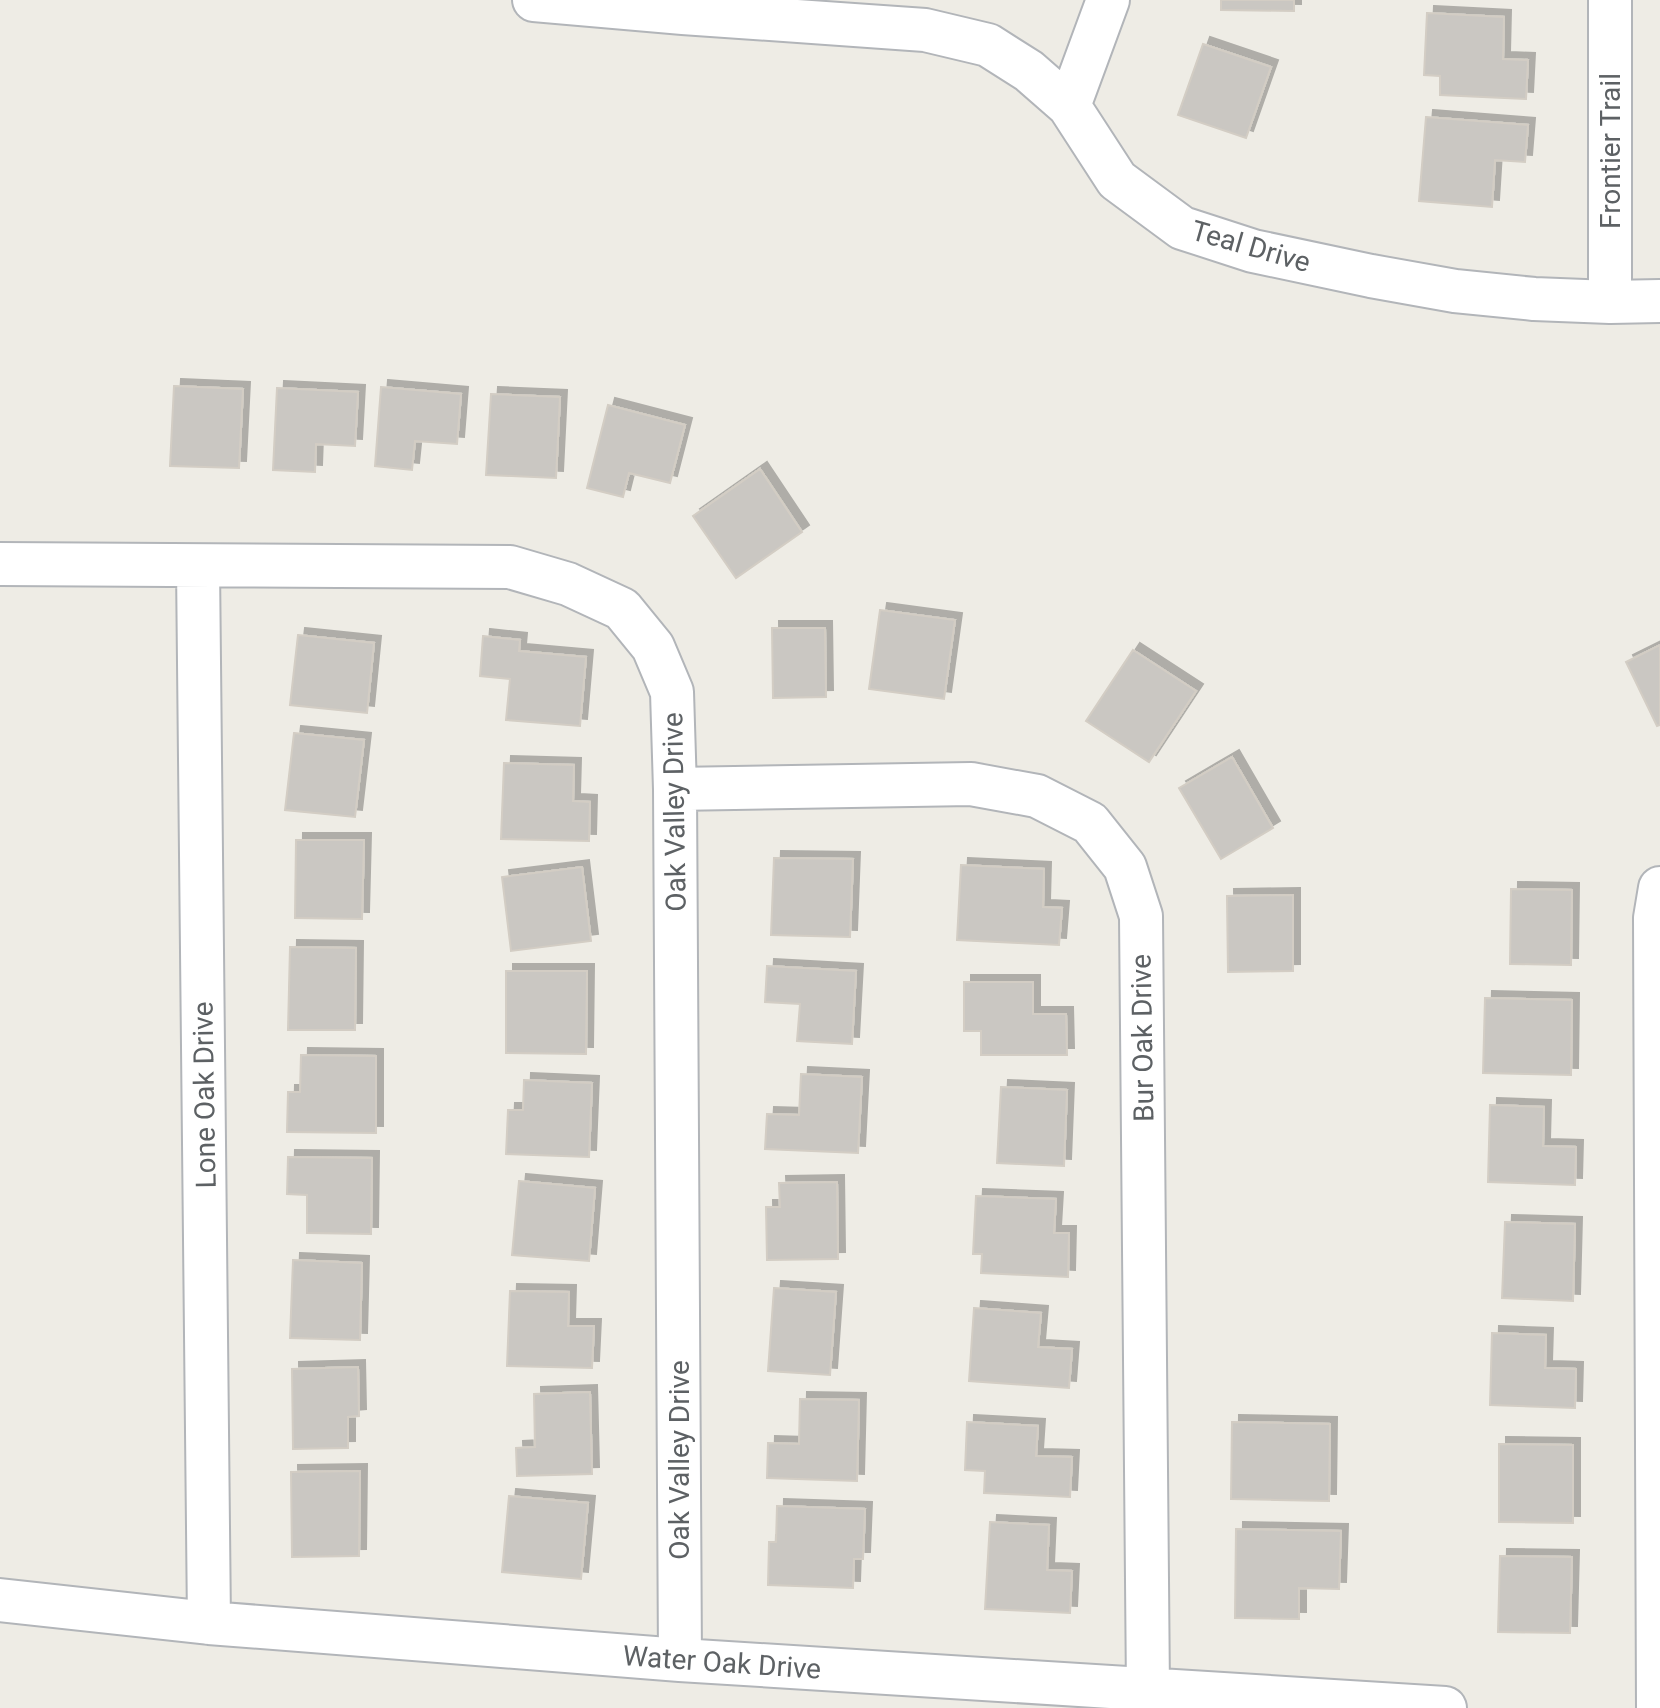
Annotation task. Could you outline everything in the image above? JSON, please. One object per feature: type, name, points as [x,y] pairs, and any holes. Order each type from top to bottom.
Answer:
[{"type":"street","name":"Teal Drive","points":[[534,0],[683,7],[925,30],[988,45],[1029,71],[1069,106],[1117,180],[1182,228],[1253,251],[1441,289],[1534,299],[1660,301]]},
{"type":"street","points":[[1069,106],[1108,0]]},
{"type":"street","name":"Frontier Trail","points":[[1610,0],[1610,302]]},
{"type":"street","name":"Oak Valley Drive","points":[[0,564],[510,567],[568,584],[622,609],[653,647],[672,692],[675,789],[680,1660]]},
{"type":"street","name":"Lone Oak Drive","points":[[198,566],[209,1623]]},
{"type":"street","name":"Bur Oak Drive","points":[[675,789],[971,784],[1037,796],[1090,823],[1125,867],[1141,916],[1148,1691]]},
{"type":"street","points":[[1658,1708],[1655,918],[1660,888]]},
{"type":"street","name":"Water Oak Drive","points":[[0,1600],[209,1623],[680,1660],[1445,1708]]},
{"type":"building","points":[[1221,0],[1294,0],[1294,11],[1221,10]]},
{"type":"building","points":[[1427,13],[1504,17],[1503,59],[1528,60],[1526,99],[1440,95],[1440,76],[1424,75]]},
{"type":"building","points":[[1203,44],[1271,67],[1246,138],[1178,115]]},
{"type":"building","points":[[1426,117],[1528,125],[1525,162],[1495,160],[1492,207],[1419,201]]},
{"type":"building","points":[[174,386],[243,389],[239,468],[170,466]]},
{"type":"building","points":[[381,387],[461,394],[457,444],[415,441],[412,470],[375,466]]},
{"type":"building","points":[[277,388],[358,392],[355,446],[316,444],[315,472],[273,470]]},
{"type":"building","points":[[491,394],[560,397],[556,478],[486,475]]},
{"type":"building","points":[[608,405],[685,425],[670,483],[629,473],[623,497],[587,488]]},
{"type":"building","points":[[760,469],[802,532],[736,578],[693,516]]},
{"type":"building","points":[[880,610],[955,620],[944,699],[869,689]]},
{"type":"building","points":[[772,628],[825,628],[826,697],[773,698]]},
{"type":"building","points":[[298,635],[374,643],[367,713],[290,705]]},
{"type":"building","points":[[483,636],[520,640],[519,651],[586,657],[580,726],[506,720],[510,679],[480,676]]},
{"type":"building","points":[[1660,645],[1660,725],[1657,726],[1626,662]]},
{"type":"building","points":[[1133,650],[1196,691],[1149,762],[1086,721]]},
{"type":"building","points":[[294,733],[364,740],[355,817],[285,810]]},
{"type":"building","points":[[1232,757],[1273,828],[1221,859],[1179,788]]},
{"type":"building","points":[[504,763],[574,765],[573,801],[590,802],[589,841],[501,839]]},
{"type":"building","points":[[296,840],[364,840],[362,919],[295,918]]},
{"type":"building","points":[[774,858],[853,859],[850,937],[771,935]]},
{"type":"building","points":[[961,865],[1044,869],[1043,907],[1062,908],[1059,945],[957,940]]},
{"type":"building","points":[[582,867],[591,941],[511,951],[502,877]]},
{"type":"building","points":[[1511,889],[1572,890],[1571,965],[1510,964]]},
{"type":"building","points":[[1293,895],[1293,971],[1228,972],[1227,896]]},
{"type":"building","points":[[290,947],[356,948],[355,1030],[288,1030]]},
{"type":"building","points":[[767,966],[856,971],[852,1044],[797,1041],[800,1004],[765,1002]]},
{"type":"building","points":[[506,971],[587,971],[586,1054],[506,1053]]},
{"type":"building","points":[[964,982],[1033,982],[1033,1014],[1066,1014],[1067,1055],[981,1055],[981,1031],[964,1031]]},
{"type":"building","points":[[1485,998],[1572,1000],[1571,1075],[1483,1073]]},
{"type":"building","points":[[301,1055],[376,1056],[376,1133],[287,1132],[288,1092],[300,1092]]},
{"type":"building","points":[[801,1074],[862,1077],[858,1153],[765,1149],[767,1114],[799,1115]]},
{"type":"building","points":[[524,1080],[592,1083],[589,1157],[506,1154],[508,1110],[523,1110]]},
{"type":"building","points":[[1001,1087],[1067,1090],[1064,1166],[997,1163]]},
{"type":"building","points":[[1490,1105],[1544,1107],[1543,1146],[1576,1147],[1575,1185],[1488,1182]]},
{"type":"building","points":[[288,1157],[372,1158],[371,1234],[307,1233],[307,1195],[287,1194]]},
{"type":"building","points":[[519,1181],[595,1188],[589,1261],[512,1255]]},
{"type":"building","points":[[837,1182],[838,1259],[767,1260],[766,1207],[780,1207],[779,1183]]},
{"type":"building","points":[[976,1196],[1056,1199],[1054,1233],[1069,1233],[1068,1277],[981,1273],[982,1254],[973,1254]]},
{"type":"building","points":[[1505,1222],[1575,1224],[1573,1301],[1502,1298]]},
{"type":"building","points":[[293,1260],[362,1263],[360,1340],[290,1338]]},
{"type":"building","points":[[774,1288],[836,1292],[830,1375],[768,1371]]},
{"type":"building","points":[[510,1291],[569,1292],[568,1326],[594,1326],[592,1368],[507,1366]]},
{"type":"building","points":[[974,1308],[1041,1313],[1038,1347],[1072,1349],[1069,1388],[969,1381]]},
{"type":"building","points":[[1492,1333],[1546,1335],[1545,1368],[1576,1369],[1575,1408],[1490,1405]]},
{"type":"building","points":[[358,1367],[359,1416],[348,1417],[348,1448],[293,1449],[292,1369]]},
{"type":"building","points":[[590,1392],[592,1474],[517,1476],[516,1448],[535,1447],[534,1394]]},
{"type":"building","points":[[800,1399],[859,1400],[857,1481],[767,1478],[768,1443],[799,1444]]},
{"type":"building","points":[[967,1422],[1038,1426],[1036,1456],[1072,1457],[1070,1497],[984,1493],[985,1471],[965,1470]]},
{"type":"building","points":[[1232,1422],[1330,1424],[1329,1501],[1231,1499]]},
{"type":"building","points":[[1499,1444],[1573,1445],[1573,1523],[1499,1522]]},
{"type":"building","points":[[360,1471],[359,1556],[292,1557],[291,1472]]},
{"type":"building","points":[[509,1496],[588,1503],[581,1579],[502,1572]]},
{"type":"building","points":[[777,1506],[865,1509],[863,1559],[854,1559],[853,1588],[768,1585],[769,1542],[776,1542]]},
{"type":"building","points":[[990,1522],[1049,1525],[1047,1570],[1072,1571],[1070,1613],[985,1609]]},
{"type":"building","points":[[1236,1529],[1341,1531],[1339,1589],[1299,1588],[1299,1619],[1235,1618]]},
{"type":"building","points":[[1500,1556],[1572,1557],[1570,1633],[1498,1632]]}]
